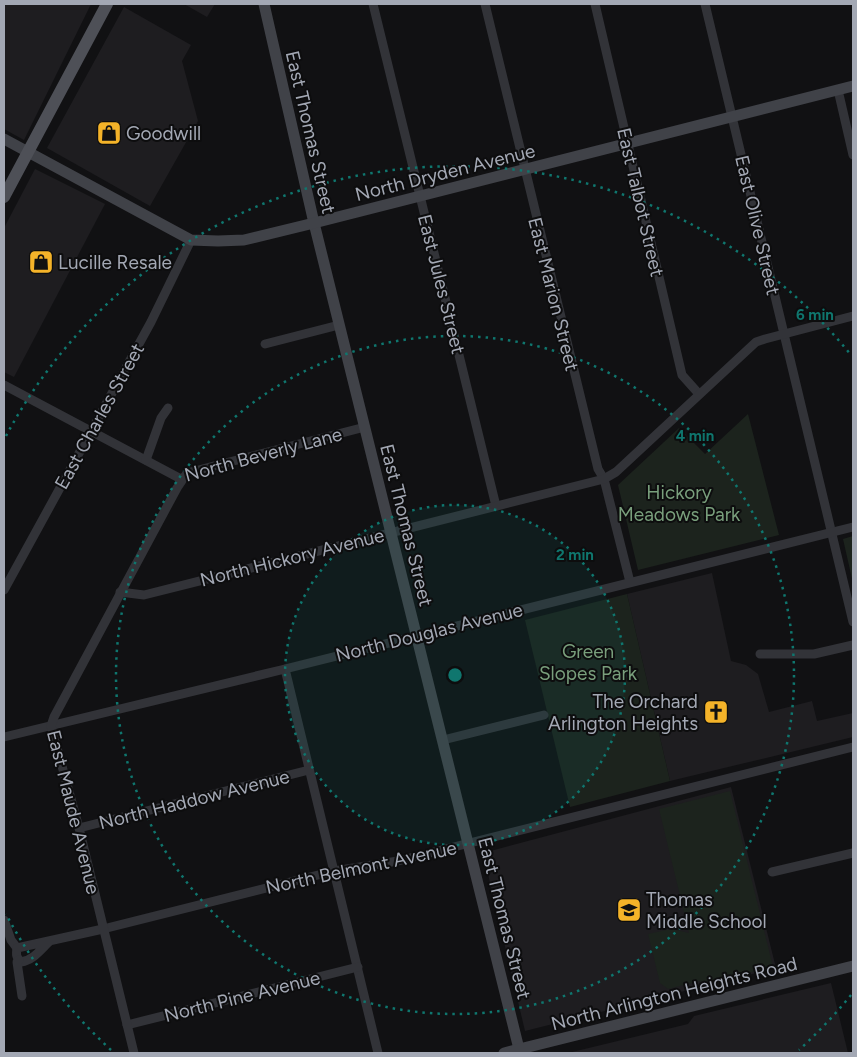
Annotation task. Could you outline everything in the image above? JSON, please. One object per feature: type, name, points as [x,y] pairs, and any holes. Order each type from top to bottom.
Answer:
[{"type":"main road","points":[[4,197],[107,4]]},
{"type":"street","name":"East Thomas Street","points":[[264,4],[314,223],[520,1051]]},
{"type":"street","name":"East Jules Street","points":[[373,4],[496,506]]},
{"type":"street","name":"East Marion Street","points":[[485,4],[598,468],[604,479],[630,582]]},
{"type":"street","name":"East Talbot Street","points":[[595,4],[682,375],[699,394]]},
{"type":"street","name":"East Olive Street","points":[[705,4],[853,622]]},
{"type":"street","name":"North Dryden Avenue","points":[[4,139],[190,240],[218,242],[244,240],[314,223],[853,86]]},
{"type":"street","points":[[838,90],[853,155]]},
{"type":"street","name":"East Charles Street","points":[[4,590],[90,430],[151,322],[190,240]]},
{"type":"street","name":"North Hickory Avenue","points":[[120,592],[144,595],[604,479],[616,472],[756,342],[853,316]]},
{"type":"street","points":[[265,344],[340,325]]},
{"type":"street","name":"North Beverly Lane","points":[[4,384],[181,479],[187,473],[365,427]]},
{"type":"street","points":[[146,460],[161,418],[168,408]]},
{"type":"street","name":"East Maude Avenue","points":[[134,1053],[102,929],[79,828],[51,726],[54,717],[181,479]]},
{"type":"street","name":"North Douglas Avenue","points":[[4,737],[853,527]]},
{"type":"street","points":[[760,654],[814,654],[853,645]]},
{"type":"street","points":[[285,669],[378,1053]]},
{"type":"street","points":[[443,740],[544,715]]},
{"type":"street","name":"North Belmont Avenue","points":[[17,948],[102,929],[334,871],[384,864],[853,747]]},
{"type":"street","name":"North Haddow Avenue","points":[[79,828],[309,770]]},
{"type":"street","points":[[772,872],[853,853]]},
{"type":"street","points":[[4,920],[11,940],[17,948],[16,954],[19,960],[17,962],[18,979],[22,996]]},
{"type":"street","points":[[19,960],[21,962],[26,961],[50,941]]},
{"type":"street","name":"North Arlington Heights Road","points":[[504,1053],[520,1051],[853,966]]},
{"type":"street","name":"North Pine Avenue","points":[[127,1025],[358,967]]},
{"type":"shaded area","points":[[4,4],[91,4],[24,140],[4,129]]},
{"type":"shaded area","points":[[184,4],[215,4],[207,17]]},
{"type":"shaded area","points":[[124,7],[191,45],[182,61],[198,121],[150,206],[47,148]]},
{"type":"shaded area","points":[[35,169],[105,204],[14,377],[4,372],[4,228]]},
{"type":"shaded area","points":[[712,573],[731,661],[746,665],[758,674],[769,712],[812,701],[817,721],[853,713],[853,737],[670,781],[627,594]]},
{"type":"shaded area","name":"Thomas Middle School","points":[[731,787],[776,968],[525,1031],[483,853]]},
{"type":"shaded area","points":[[831,983],[848,1053],[568,1053],[688,1024],[694,1016]]},
{"type":"green space","name":"Hickory Meadows Park","points":[[748,414],[779,535],[638,570],[618,485],[679,428],[705,454]]},
{"type":"green space","points":[[853,536],[853,583],[843,539]]},
{"type":"green space","name":"Green Slopes Park","points":[[627,594],[670,781],[570,807],[525,620]]},
{"type":"green space","points":[[730,791],[773,967],[701,984],[700,981],[668,989],[660,983],[648,934],[671,929],[689,933],[659,809]]},
{"type":"place","name":"Goodwill","points":[[109,133]]},
{"type":"place","name":"Lucille Resale","points":[[41,262]]},
{"type":"place","name":"The Orchard Arlington Heights","points":[[716,712]]},
{"type":"place","name":"Thomas Middle School","points":[[629,910]]}]
